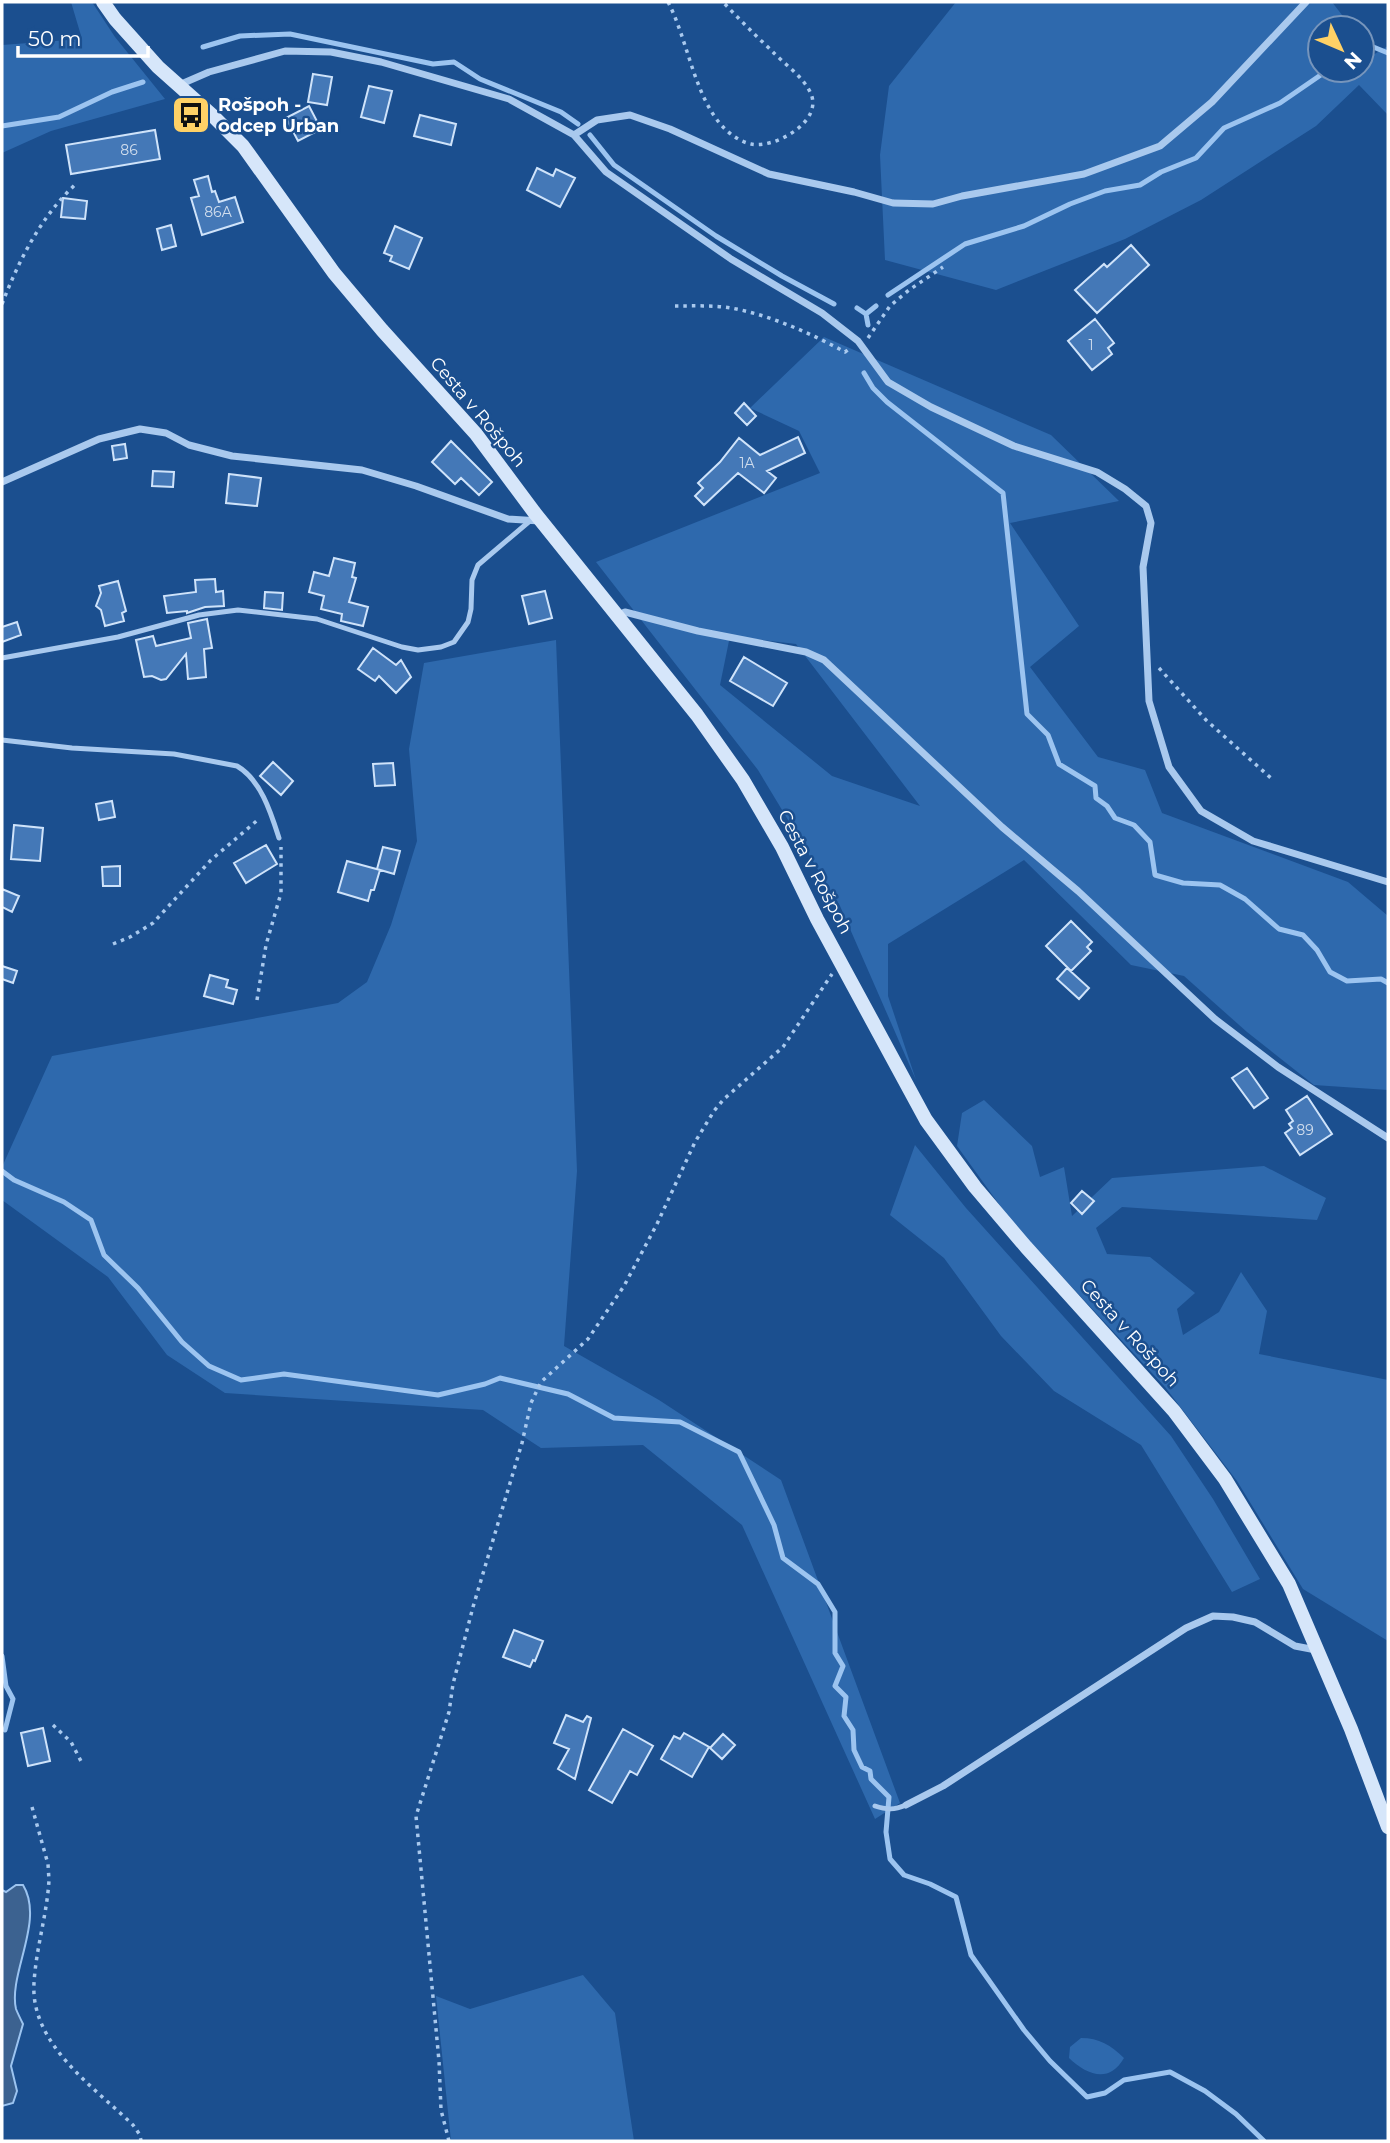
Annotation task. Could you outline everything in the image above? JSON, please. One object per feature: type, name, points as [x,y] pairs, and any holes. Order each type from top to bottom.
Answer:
[{"type":"street","name":"Cesta v Rošpoh","points":[[103,2],[135,43],[237,138],[334,273],[476,434],[536,521],[618,615],[697,715],[743,780],[782,847],[817,919],[926,1120],[975,1187],[1174,1411],[1225,1479],[1289,1584],[1351,1729],[1388,1827]]},
{"type":"street","points":[[574,135],[597,120],[629,115],[670,129],[769,174],[892,203],[933,204],[962,196],[1084,174],[1160,146],[1212,102],[1306,2]]},
{"type":"street","points":[[178,85],[209,72],[285,51],[331,52],[381,62],[509,99],[574,135],[606,172],[731,259],[822,313],[861,343],[888,383],[1014,446],[1097,472],[1146,506],[1150,523],[1143,567],[1149,701],[1170,767],[1201,811],[1253,841],[1388,882]]},
{"type":"street","points":[[2,482],[99,439],[140,429],[166,433],[189,445],[232,456],[362,470],[508,519],[536,521]]},
{"type":"street","points":[[618,615],[625,612],[698,631],[806,652],[824,660],[1002,827],[1078,891],[1215,1019],[1278,1068],[1388,1138]]},
{"type":"street","points":[[906,1805],[943,1786],[1186,1628],[1213,1616],[1255,1622],[1295,1646],[1316,1650]]},
{"type":"lane","points":[[2,658],[118,637],[199,615],[238,610],[317,619],[410,649],[440,647],[454,642],[468,622],[472,580],[478,565],[536,521]]},
{"type":"lane","points":[[2,740],[72,748],[174,754],[228,764],[244,771],[260,792],[270,810],[279,838]]},
{"type":"lane","points":[[875,1806],[885,1810],[906,1805]]},
{"type":"path","points":[[668,2],[704,96],[715,117],[738,139],[752,144],[769,144],[784,138],[808,118],[813,106],[811,94],[788,66],[723,2]]},
{"type":"path","points":[[2,304],[33,236],[77,183]]},
{"type":"path","points":[[675,306],[730,308],[784,324],[845,352],[861,343],[890,306],[943,267]]},
{"type":"path","points":[[1146,649],[1166,678],[1206,720],[1272,779]]},
{"type":"path","points":[[113,944],[153,923],[211,860],[270,810]]},
{"type":"path","points":[[257,1000],[262,963],[281,894],[279,838]]},
{"type":"path","points":[[449,2141],[440,2110],[439,2060],[416,1815],[449,1712],[453,1684],[473,1607],[522,1443],[531,1403],[541,1382],[588,1339],[624,1286],[657,1224],[695,1142],[714,1111],[790,1038],[841,961]]},
{"type":"path","points":[[53,1725],[71,1742],[82,1763]]},
{"type":"path","points":[[32,1807],[48,1864],[49,1880],[33,1985],[37,2006],[46,2033],[56,2049],[133,2125],[141,2141]]},
{"type":"shaded area","points":[[71,2],[92,2],[115,37],[165,99],[51,131],[2,153],[2,45],[82,39]]},
{"type":"shaded area","points":[[956,2],[1332,2],[1341,14],[1306,14],[1306,84],[1376,84],[1376,53],[1388,46],[1388,115],[1359,85],[1316,126],[1201,200],[1125,239],[996,290],[885,260],[880,155],[889,86]]},
{"type":"shaded area","points":[[824,337],[1051,435],[1119,501],[1010,523],[1079,626],[1030,667],[1098,757],[1145,770],[1162,813],[1348,882],[1388,916],[1388,1090],[1314,1085],[1247,1032],[1184,976],[1131,965],[1024,860],[888,944],[888,996],[916,1080],[840,906],[758,770],[596,562],[820,473],[799,431],[750,408]],"holes":[[[730,636],[796,644],[920,806],[832,776],[720,685]]]},
{"type":"shaded area","points":[[556,640],[577,1171],[564,1346],[659,1400],[781,1480],[900,1803],[875,1819],[742,1525],[643,1445],[541,1448],[483,1410],[225,1393],[167,1355],[108,1277],[2,1200],[2,1167],[52,1056],[338,1003],[367,982],[391,925],[417,841],[409,749],[424,663]]},
{"type":"shaded area","points":[[984,1100],[1032,1146],[1040,1177],[1064,1167],[1072,1216],[1112,1178],[1264,1166],[1326,1198],[1317,1220],[1122,1207],[1096,1228],[1107,1254],[1150,1257],[1195,1293],[1177,1309],[1183,1335],[1219,1312],[1241,1272],[1267,1311],[1259,1354],[1388,1380],[1388,1641],[1303,1589],[1237,1481],[1165,1387],[1014,1225],[957,1146],[962,1113]]},
{"type":"shaded area","points":[[915,1145],[966,1208],[1171,1436],[1213,1499],[1260,1579],[1232,1592],[1141,1445],[1054,1391],[1001,1336],[944,1258],[890,1215]]},
{"type":"shaded area","points":[[16,1885],[23,1885],[29,1899],[30,1915],[15,1995],[16,2009],[23,2024],[11,2066],[17,2091],[13,2103],[2,2106],[2,1890],[6,1892]]},
{"type":"shaded area","points":[[583,1975],[615,2013],[634,2141],[451,2141],[436,1996],[470,2009]]},
{"type":"shaded area","points":[[1081,2038],[1104,2043],[1124,2058],[1118,2066],[1105,2074],[1083,2069],[1069,2058],[1070,2047]]},
{"type":"building","points":[[313,74],[332,77],[327,105],[308,102]]},
{"type":"building","points":[[369,86],[392,91],[384,123],[361,117]]},
{"type":"building","points":[[309,106],[321,129],[298,141],[286,118]]},
{"type":"building","points":[[420,115],[456,124],[451,145],[414,136]]},
{"type":"building","points":[[155,130],[160,159],[71,174],[66,145]]},
{"type":"building","points":[[537,168],[553,176],[556,169],[575,178],[560,207],[527,190]]},
{"type":"building","points":[[208,176],[212,192],[215,191],[219,202],[235,197],[243,222],[202,235],[191,198],[199,196],[194,180]]},
{"type":"building","points":[[63,198],[87,201],[85,219],[61,217]]},
{"type":"building","points":[[171,225],[176,246],[162,250],[157,229]]},
{"type":"building","points":[[395,226],[422,238],[409,269],[390,261],[392,256],[384,253]]},
{"type":"building","points":[[1131,245],[1149,265],[1097,313],[1075,290],[1104,264],[1107,267]]},
{"type":"building","points":[[1095,319],[1114,343],[1108,348],[1112,354],[1092,370],[1068,341]]},
{"type":"building","points":[[744,403],[756,416],[747,425],[735,413]]},
{"type":"building","points":[[798,437],[805,453],[767,471],[776,478],[764,493],[738,473],[704,505],[695,496],[703,488],[698,483],[720,462],[739,438],[760,455]]},
{"type":"building","points":[[451,441],[492,482],[479,495],[461,478],[455,484],[432,462]]},
{"type":"building","points":[[125,444],[127,458],[114,460],[112,446]]},
{"type":"building","points":[[153,471],[174,472],[173,487],[152,486]]},
{"type":"building","points":[[229,474],[261,478],[257,506],[226,503]]},
{"type":"building","points":[[334,558],[355,563],[352,577],[356,578],[349,602],[368,607],[363,626],[341,621],[342,614],[321,609],[324,596],[309,592],[314,572],[329,576]]},
{"type":"building","points":[[215,579],[216,592],[223,591],[224,606],[205,607],[187,613],[167,613],[164,596],[196,592],[195,580]]},
{"type":"building","points":[[118,581],[126,611],[122,613],[124,621],[105,626],[101,610],[96,606],[101,593],[99,586]]},
{"type":"building","points":[[545,591],[552,618],[529,624],[522,596]]},
{"type":"building","points":[[265,592],[283,593],[282,610],[264,608]]},
{"type":"building","points":[[207,619],[212,648],[204,649],[206,677],[188,679],[186,654],[166,679],[144,677],[136,640],[153,636],[156,646],[191,638],[188,623]]},
{"type":"building","points":[[17,622],[21,635],[2,642],[2,627]]},
{"type":"building","points":[[373,648],[396,665],[401,660],[411,677],[396,693],[379,676],[375,681],[358,669]]},
{"type":"building","points":[[744,657],[787,683],[773,706],[730,681]]},
{"type":"building","points":[[273,762],[293,781],[281,795],[260,776]]},
{"type":"building","points":[[393,763],[395,785],[375,786],[373,764]]},
{"type":"building","points":[[112,801],[115,817],[99,820],[96,804]]},
{"type":"building","points":[[14,825],[43,828],[40,861],[11,859]]},
{"type":"building","points":[[266,845],[277,864],[246,883],[234,863]]},
{"type":"building","points":[[383,847],[400,851],[394,874],[377,869]]},
{"type":"building","points":[[347,861],[380,870],[368,901],[338,892]]},
{"type":"building","points":[[120,866],[120,886],[103,886],[102,867]]},
{"type":"building","points":[[2,889],[19,896],[12,912],[2,907]]},
{"type":"building","points":[[1071,921],[1092,942],[1087,947],[1091,951],[1071,971],[1046,946]]},
{"type":"building","points":[[2,966],[17,971],[13,983],[2,979]]},
{"type":"building","points":[[1067,968],[1089,988],[1079,999],[1057,979]]},
{"type":"building","points":[[210,975],[228,980],[226,987],[237,990],[233,1004],[204,996]]},
{"type":"building","points":[[1247,1068],[1268,1098],[1254,1108],[1232,1078]]},
{"type":"building","points":[[1307,1096],[1332,1134],[1300,1155],[1285,1133],[1292,1128],[1289,1124],[1293,1121],[1286,1110]]},
{"type":"building","points":[[1082,1191],[1094,1201],[1082,1214],[1071,1203]]},
{"type":"building","points":[[514,1630],[543,1641],[530,1667],[503,1657]]},
{"type":"building","points":[[566,1715],[583,1722],[587,1716],[591,1718],[575,1779],[558,1769],[569,1749],[554,1743]]},
{"type":"building","points":[[43,1728],[50,1761],[28,1766],[21,1733]]},
{"type":"building","points":[[623,1729],[653,1746],[637,1775],[630,1771],[612,1803],[589,1790]]},
{"type":"building","points":[[684,1733],[709,1747],[692,1777],[661,1759],[674,1736],[680,1739]]},
{"type":"building","points":[[723,1734],[735,1745],[722,1759],[710,1748]]},
{"type":"waterway","points":[[203,47],[240,36],[290,34],[433,64],[454,62],[480,79],[561,112],[578,124]]},
{"type":"waterway","points":[[1376,48],[1388,53]]},
{"type":"waterway","points":[[2,126],[59,117],[112,92],[143,82]]},
{"type":"waterway","points":[[888,295],[965,244],[1024,226],[1105,191],[1140,185],[1161,172],[1196,158],[1224,128],[1280,103],[1308,84]]},
{"type":"waterway","points":[[590,135],[614,165],[716,236],[834,304]]},
{"type":"waterway","points":[[866,314],[876,306]]},
{"type":"waterway","points":[[857,308],[866,314],[868,325]]},
{"type":"waterway","points":[[864,373],[873,388],[887,402],[1003,493],[1027,714],[1048,735],[1059,764],[1095,786],[1096,798],[1107,806],[1115,818],[1134,825],[1150,842],[1155,875],[1183,883],[1220,885],[1245,899],[1279,929],[1303,935],[1317,950],[1330,972],[1347,981],[1381,979],[1388,983]]},
{"type":"waterway","points":[[2,1171],[14,1180],[64,1202],[91,1220],[104,1255],[138,1288],[182,1342],[209,1366],[241,1380],[284,1374],[438,1395],[500,1378],[568,1394],[614,1418],[680,1422],[739,1452],[774,1525],[783,1558],[818,1584],[835,1612],[835,1653],[843,1666],[835,1686],[846,1697],[844,1716],[853,1730],[854,1750],[862,1767],[870,1771],[871,1779],[889,1797],[886,1832],[890,1859],[904,1875],[956,1897],[971,1955],[1024,2030],[1050,2061],[1087,2097],[1105,2093],[1124,2080],[1170,2072],[1205,2091],[1236,2114],[1264,2141]]},
{"type":"waterway","points":[[2,1656],[6,1686],[13,1699],[5,1730]]},
{"type":"place","name":"Rošpoh - odcep Urban","points":[[191,115]]}]
